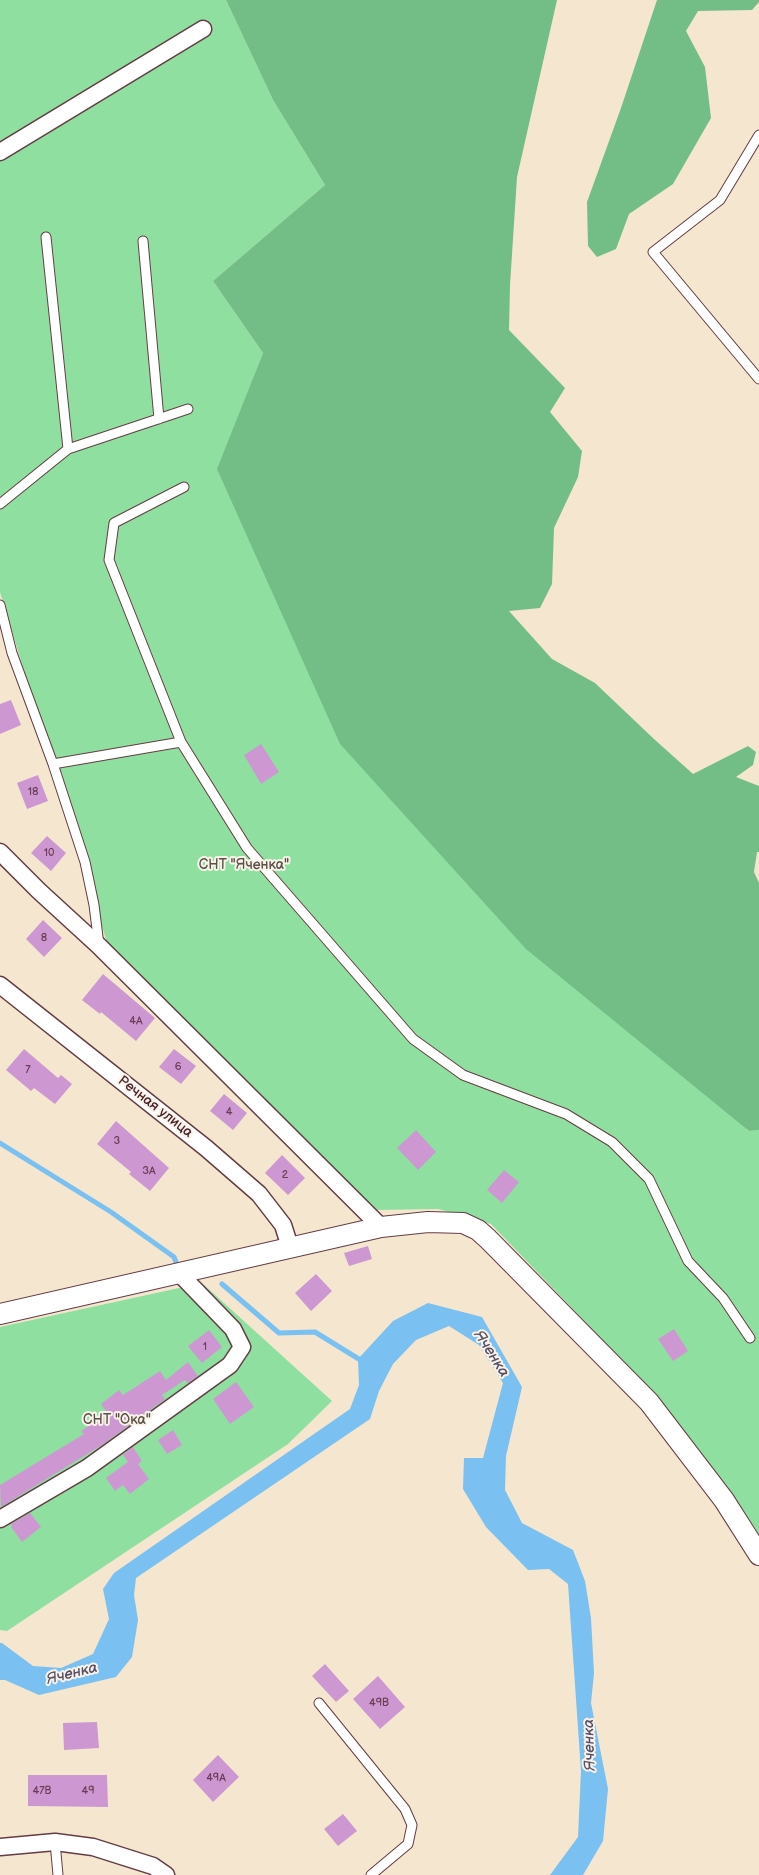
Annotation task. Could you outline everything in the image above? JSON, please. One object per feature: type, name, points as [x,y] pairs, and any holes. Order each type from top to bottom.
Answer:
[{"type":"street","points":[[0,152],[203,29]]},
{"type":"street","points":[[0,852],[99,946],[381,1227]]},
{"type":"street","name":"Речная улица","points":[[0,985],[206,1148],[259,1194],[283,1225],[290,1247]]},
{"type":"street","points":[[0,1314],[381,1227],[428,1222],[463,1223],[478,1230],[488,1239],[650,1402],[724,1500],[759,1556]]},
{"type":"street","points":[[0,1519],[87,1468],[230,1366],[242,1347],[233,1329],[178,1272]]},
{"type":"street","points":[[0,1847],[55,1842],[93,1847],[153,1866],[166,1875]]},
{"type":"lane","points":[[759,135],[720,200],[653,252],[759,379]]},
{"type":"lane","points":[[46,237],[68,449]]},
{"type":"lane","points":[[143,241],[159,419]]},
{"type":"lane","points":[[0,504],[68,449],[188,409]]},
{"type":"lane","points":[[184,487],[114,523],[109,560],[182,742],[247,848],[413,1039],[463,1075],[566,1114],[612,1142],[649,1179],[688,1261],[723,1298],[750,1338]]},
{"type":"lane","points":[[0,605],[12,654],[53,764],[85,862],[94,905],[99,946]]},
{"type":"lane","points":[[53,764],[182,742]]},
{"type":"lane","points":[[319,1703],[405,1808],[412,1825],[408,1844],[371,1875]]},
{"type":"lane","points":[[55,1842],[58,1875]]},
{"type":"green space","name":"СНТ \"Яченка\"","points":[[0,0],[226,0],[273,100],[325,185],[213,281],[263,353],[218,469],[748,1131],[759,1130],[759,1536],[655,1394],[491,1224],[438,1209],[376,1210],[108,946],[0,592]]},
{"type":"green space","points":[[226,0],[557,0],[517,177],[509,330],[565,388],[550,412],[582,451],[578,477],[554,528],[552,584],[540,608],[509,611],[552,659],[595,683],[693,774],[748,746],[756,752],[753,765],[736,777],[759,786],[759,852],[757,852],[754,872],[759,883],[759,1130],[749,1131],[526,949],[340,744],[217,469],[263,353],[213,281],[325,185],[273,100]]},
{"type":"green space","points":[[657,0],[759,0],[759,2],[752,10],[698,11],[686,31],[705,67],[711,118],[673,184],[629,214],[616,249],[597,257],[588,246],[587,202]]},
{"type":"green space","name":"СНТ \"Ока\"","points":[[202,1283],[332,1401],[288,1444],[7,1631],[0,1630],[0,1327]]},
{"type":"water","name":"Яченка","points":[[428,1303],[482,1317],[522,1387],[506,1456],[505,1490],[522,1523],[573,1550],[585,1581],[591,1618],[594,1673],[591,1703],[608,1789],[603,1841],[583,1875],[550,1875],[578,1837],[581,1771],[568,1584],[549,1569],[528,1570],[486,1527],[463,1489],[464,1458],[483,1458],[503,1383],[479,1345],[449,1326],[416,1340],[393,1364],[379,1391],[370,1419],[136,1578],[134,1595],[138,1620],[132,1657],[116,1677],[39,1695],[5,1680],[0,1680],[0,1643],[33,1666],[61,1668],[93,1654],[109,1619],[103,1589],[114,1573],[350,1409],[359,1385],[358,1359],[393,1321]]},
{"type":"building","points":[[11,700],[21,725],[0,734],[0,704]]},
{"type":"building","points":[[261,744],[279,772],[261,784],[244,755]]},
{"type":"building","points":[[38,775],[48,801],[27,809],[17,783]]},
{"type":"building","points":[[47,836],[66,853],[51,871],[31,853]]},
{"type":"building","points":[[43,920],[62,938],[44,957],[26,939]]},
{"type":"building","points":[[103,974],[155,1018],[136,1041],[101,1012],[100,1014],[82,1000]]},
{"type":"building","points":[[24,1049],[58,1078],[61,1075],[72,1084],[55,1104],[34,1088],[31,1091],[6,1070]]},
{"type":"building","points":[[174,1049],[196,1066],[181,1084],[159,1067]]},
{"type":"building","points":[[224,1094],[247,1113],[233,1130],[210,1111]]},
{"type":"building","points":[[116,1121],[169,1168],[150,1191],[129,1174],[131,1172],[97,1144]]},
{"type":"building","points":[[416,1130],[436,1152],[418,1170],[397,1148]]},
{"type":"building","points":[[282,1155],[305,1178],[288,1195],[265,1173]]},
{"type":"building","points":[[504,1170],[519,1182],[502,1203],[487,1190]]},
{"type":"building","points":[[368,1246],[372,1259],[349,1266],[344,1253]]},
{"type":"building","points":[[316,1274],[332,1291],[311,1311],[295,1293]]},
{"type":"building","points":[[674,1329],[688,1351],[673,1361],[658,1339]]},
{"type":"building","points":[[209,1330],[222,1347],[202,1363],[188,1346]]},
{"type":"building","points":[[188,1362],[198,1376],[188,1383],[185,1380],[162,1395],[165,1399],[102,1445],[1,1507],[0,1485],[84,1434],[81,1431],[108,1414],[101,1404],[119,1390],[123,1395],[160,1371],[166,1380]]},
{"type":"building","points":[[236,1382],[254,1407],[230,1424],[213,1399]]},
{"type":"building","points":[[173,1430],[182,1445],[167,1454],[158,1440]]},
{"type":"building","points":[[133,1447],[142,1461],[138,1464],[149,1479],[130,1494],[123,1485],[115,1491],[106,1478],[128,1462],[123,1455]]},
{"type":"building","points":[[30,1513],[41,1527],[22,1542],[11,1527],[11,1524]]},
{"type":"building","points":[[325,1664],[349,1691],[336,1702],[312,1676]]},
{"type":"building","points":[[378,1676],[405,1707],[380,1729],[353,1699]]},
{"type":"building","points":[[97,1722],[99,1748],[64,1750],[63,1723]]},
{"type":"building","points":[[218,1755],[239,1777],[213,1802],[193,1780]]},
{"type":"building","points":[[28,1775],[107,1775],[108,1807],[28,1806]]},
{"type":"building","points":[[343,1814],[357,1831],[338,1846],[324,1829]]},
{"type":"waterway","points":[[0,1143],[111,1212],[174,1257],[177,1265],[180,1265]]},
{"type":"waterway","points":[[222,1284],[279,1333],[315,1332],[362,1361]]}]
